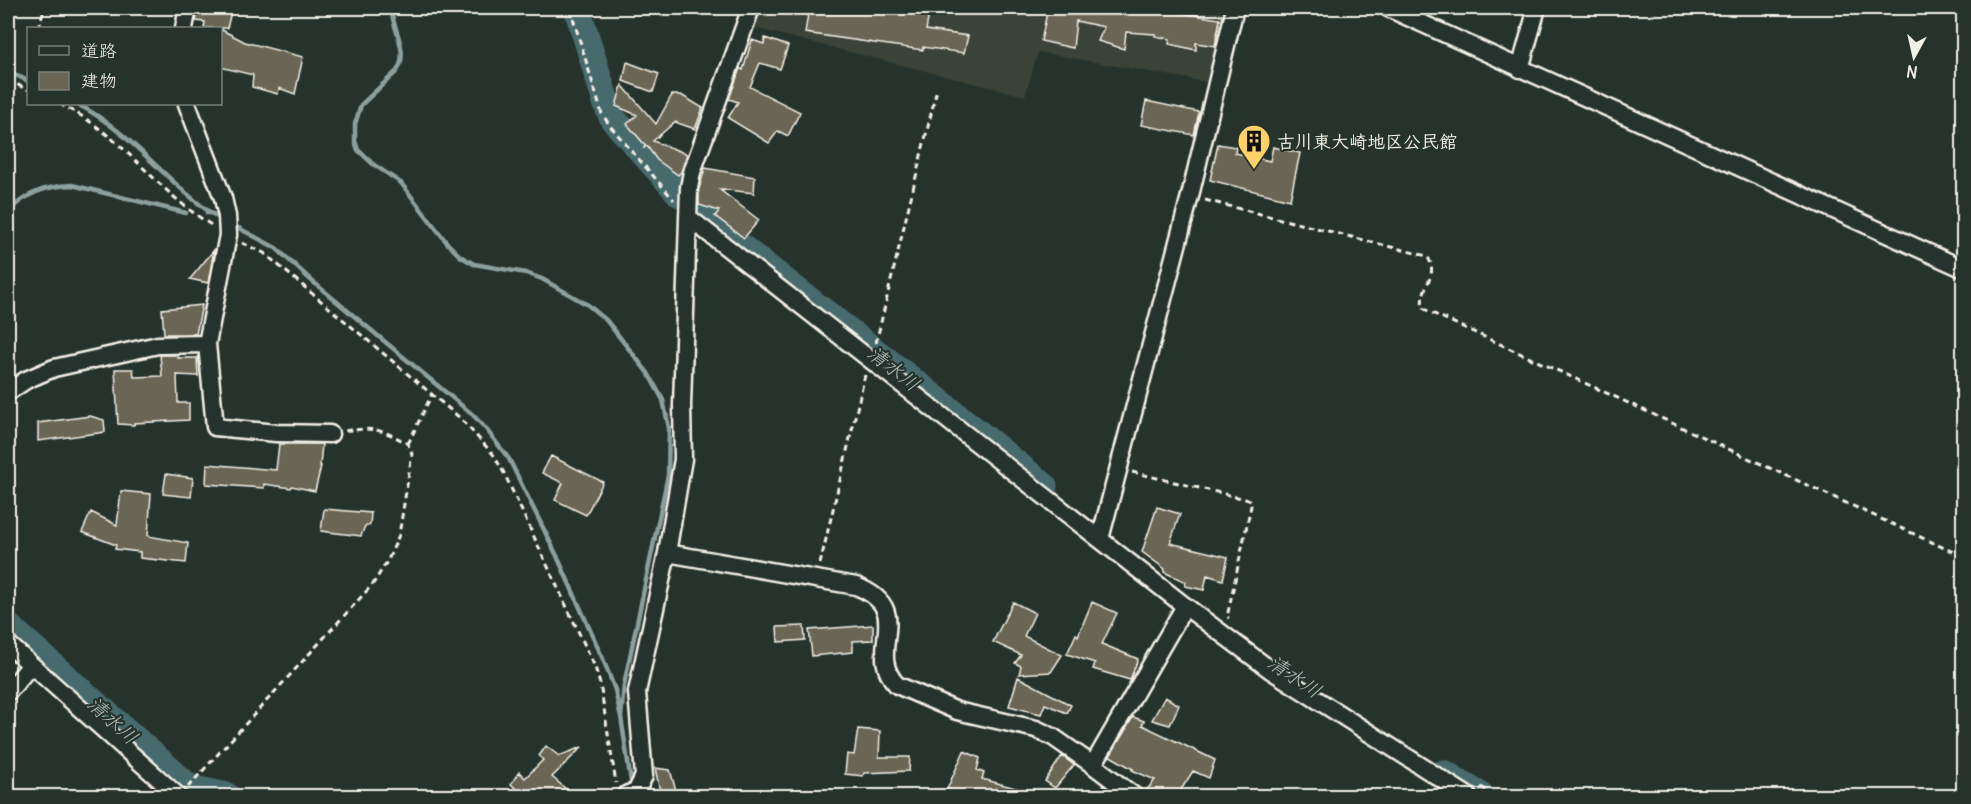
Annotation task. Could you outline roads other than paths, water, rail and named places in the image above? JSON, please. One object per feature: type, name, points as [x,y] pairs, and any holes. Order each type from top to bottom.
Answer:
[{"type":"street","points":[[184,27],[188,8]]},
{"type":"street","points":[[627,792],[644,776],[638,692],[684,459],[682,405],[688,217],[692,172],[751,8]]},
{"type":"street","points":[[1101,539],[1190,196],[1234,8]]},
{"type":"street","points":[[1388,8],[1964,269]]},
{"type":"street","points":[[1520,69],[1537,8]]},
{"type":"street","points":[[187,105],[223,198],[228,226],[207,344],[215,427],[276,433],[330,434]]},
{"type":"street","points":[[688,217],[872,352],[1185,606],[1272,671],[1447,791],[1472,790]]},
{"type":"street","points":[[8,392],[26,380],[54,368],[158,345],[207,344]]},
{"type":"street","points":[[667,553],[856,586],[872,592],[883,603],[887,613],[885,668],[889,678],[897,686],[957,711],[1036,729],[1053,737],[1134,796]]},
{"type":"street","points":[[1093,765],[1185,606]]},
{"type":"street","points":[[8,644],[178,796]]},
{"type":"street","points":[[8,692],[31,665]]},
{"type":"waterway","points":[[391,8],[401,48],[401,63],[397,71],[361,105],[355,124],[355,141],[358,150],[373,164],[401,183],[460,256],[474,264],[526,273],[542,279],[588,305],[606,320],[648,373],[663,400],[669,428],[668,475],[624,685],[621,717]]},
{"type":"waterway","name":"清水川","points":[[577,8],[613,119],[680,194]]},
{"type":"waterway","points":[[8,71],[27,80]]},
{"type":"waterway","points":[[79,105],[113,127],[211,213]]},
{"type":"waterway","points":[[8,212],[29,195],[54,187],[72,185],[186,213]]},
{"type":"waterway","name":"清水川","points":[[696,212],[1044,486]]},
{"type":"waterway","points":[[207,213],[223,220]]},
{"type":"waterway","points":[[231,224],[276,248],[312,281],[473,415],[509,459],[557,556],[615,690],[632,788]]},
{"type":"waterway","name":"清水川","points":[[8,626],[190,788],[227,796]]},
{"type":"waterway","name":"清水川","points":[[1444,773],[1481,796]]},
{"type":"place","name":"古川東大崎地区公民館","points":[[1254,170]]}]
